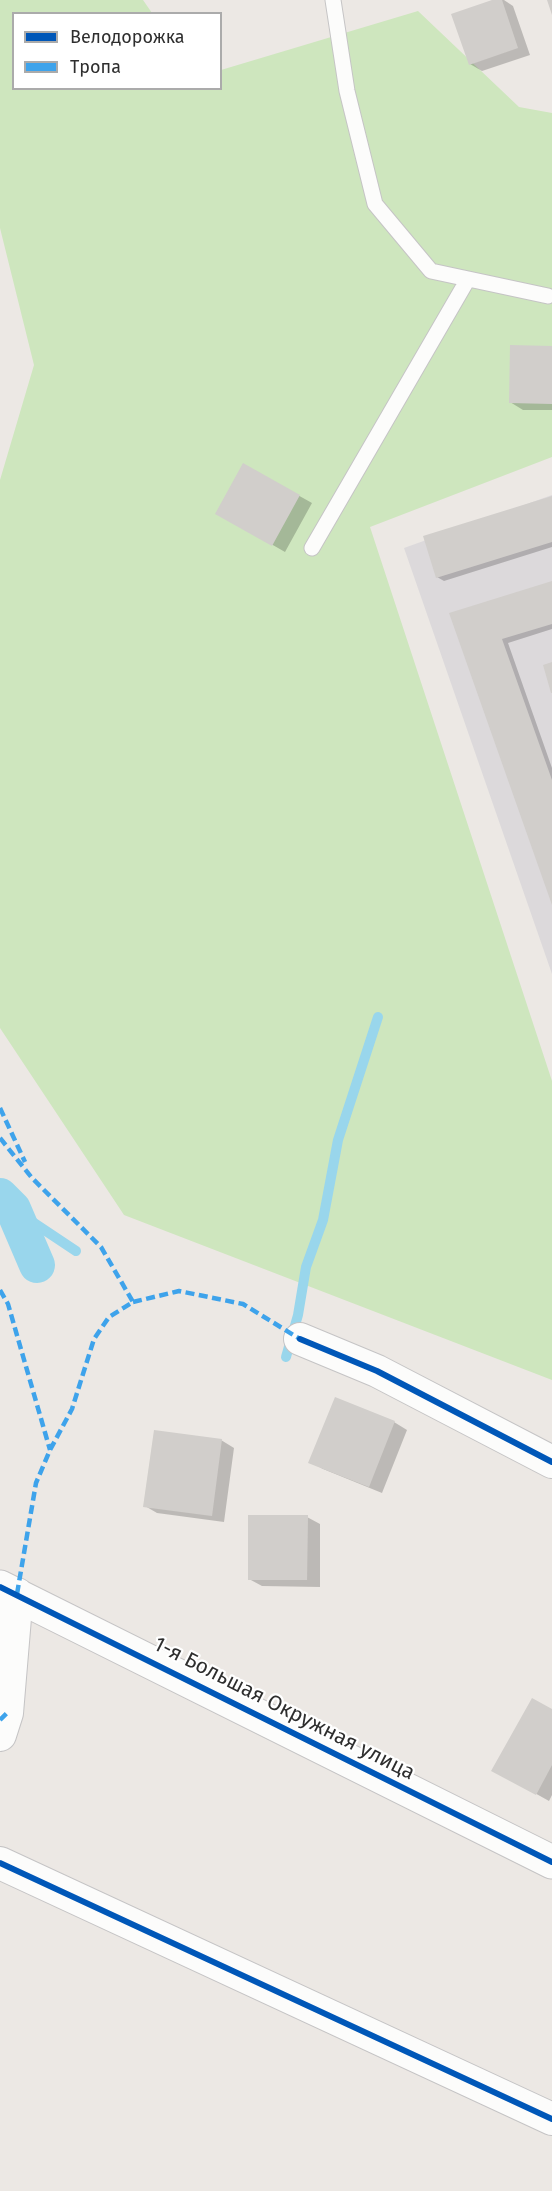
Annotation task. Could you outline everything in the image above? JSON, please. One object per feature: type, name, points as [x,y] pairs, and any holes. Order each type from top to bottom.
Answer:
[{"type":"street","points":[[300,1339],[377,1371],[552,1462]]},
{"type":"street","points":[[0,1736],[7,1713],[8,1591]]},
{"type":"street","name":"1-я Большая Окружная улица","points":[[8,1591],[552,1862]]},
{"type":"street","points":[[0,1863],[552,2119]]},
{"type":"lane","points":[[333,0],[347,91],[375,204],[431,271],[548,296]]},
{"type":"lane","points":[[312,548],[468,279]]},
{"type":"shaded area","points":[[552,495],[552,974],[404,548]]},
{"type":"green space","points":[[0,0],[143,0],[151,12],[12,12],[12,90],[222,90],[222,70],[418,11],[519,107],[552,113],[552,457],[370,527],[552,1081],[552,1380],[124,1215],[0,1028],[0,480],[34,365],[0,228]]},
{"type":"building","points":[[492,0],[502,0],[518,48],[469,65],[451,14]]},
{"type":"building","points":[[547,0],[552,0],[552,15]]},
{"type":"building","points":[[510,345],[552,346],[552,404],[509,403]]},
{"type":"building","points":[[243,463],[300,495],[272,546],[215,514]]},
{"type":"building","points":[[552,496],[552,542],[436,578],[423,536]]},
{"type":"building","points":[[552,581],[552,624],[502,639],[552,780],[552,905],[449,613]]},
{"type":"building","points":[[552,662],[552,693],[551,693],[543,665]]},
{"type":"building","points":[[335,1397],[395,1421],[369,1487],[308,1463]]},
{"type":"building","points":[[154,1430],[222,1439],[212,1516],[143,1507]]},
{"type":"building","points":[[248,1515],[308,1515],[307,1580],[248,1580]]},
{"type":"building","points":[[532,1698],[552,1709],[552,1765],[536,1795],[491,1771]]},
{"type":"waterway","points":[[286,1357],[298,1315],[306,1267],[323,1220],[338,1140],[378,1017]]},
{"type":"waterway","points":[[0,1196],[13,1209],[37,1265]]},
{"type":"waterway","points":[[13,1209],[76,1251]]},
{"type":"marked path","points":[[0,1108],[25,1162]]},
{"type":"marked path","points":[[0,1138],[32,1178],[101,1247],[133,1302],[109,1317],[94,1339],[72,1409],[50,1450],[36,1483],[17,1594]]},
{"type":"marked path","points":[[0,1290],[8,1304],[50,1450]]},
{"type":"marked path","points":[[133,1302],[179,1291],[243,1304],[300,1339]]},
{"type":"marked path","points":[[0,1720],[7,1713]]},
{"type":"cycle path","points":[[300,1339],[377,1371],[552,1462]]},
{"type":"cycle path","points":[[0,1587],[552,1862]]},
{"type":"cycle path","points":[[0,1863],[552,2119]]}]
